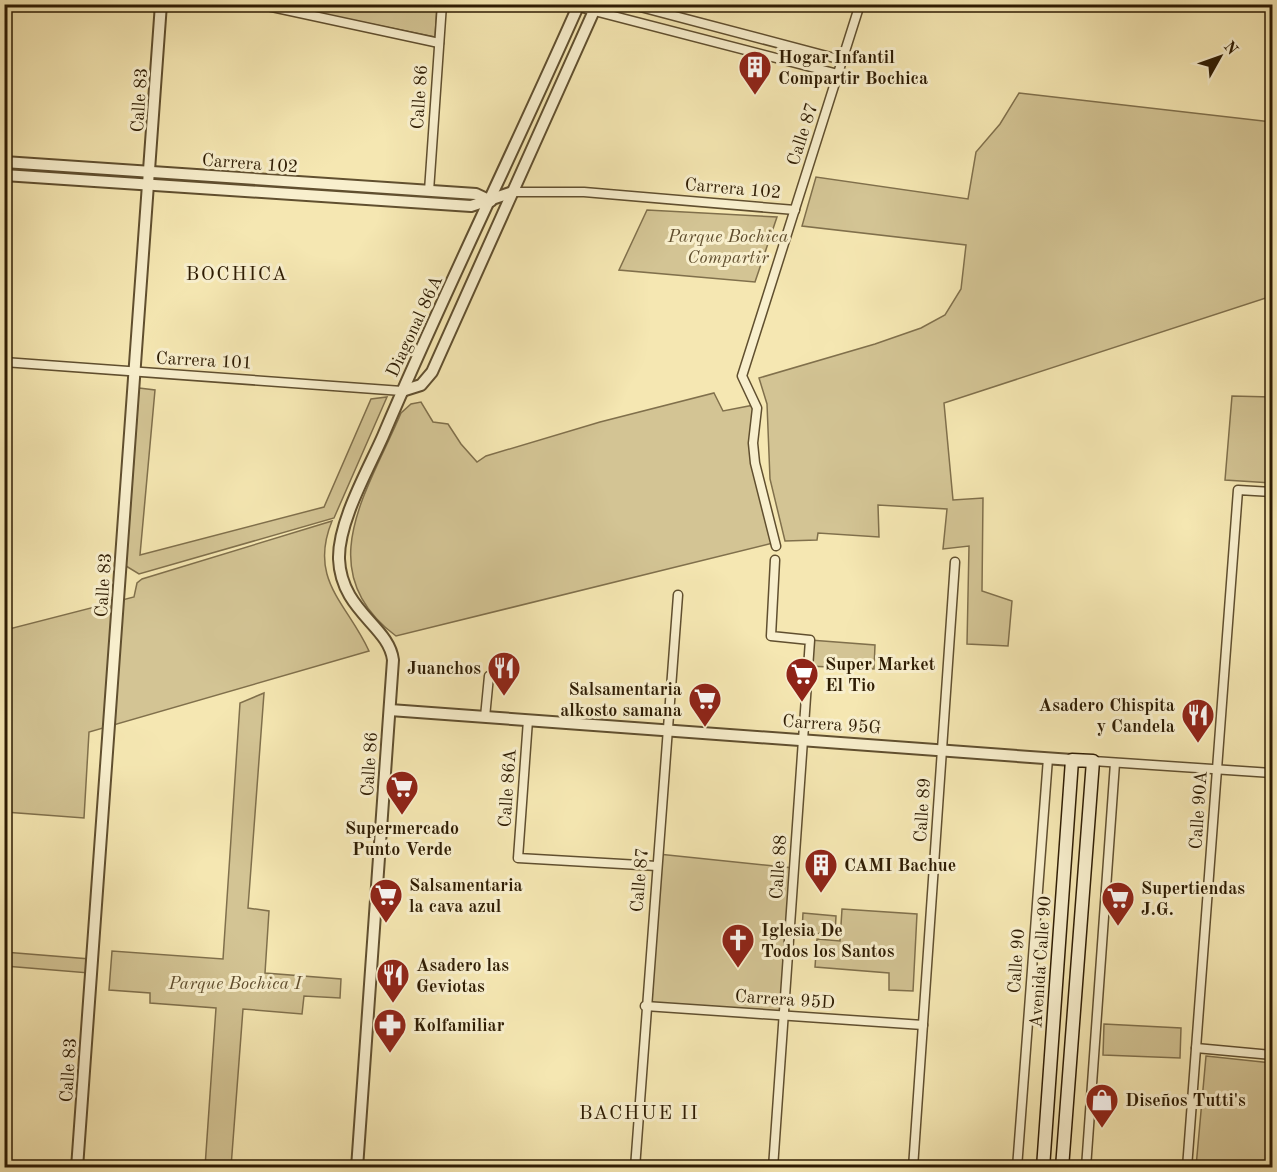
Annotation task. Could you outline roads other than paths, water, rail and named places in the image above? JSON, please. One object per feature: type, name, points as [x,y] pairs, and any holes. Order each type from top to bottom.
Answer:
[{"type":"main road","name":"Carrera 95G","points":[[1071,760],[1094,761]]},
{"type":"main road","name":"Avenida Calle 90","points":[[1043,1167],[1071,760]]},
{"type":"main road","name":"Avenida Calle 90","points":[[1062,1167],[1094,761]]},
{"type":"street","name":"Calle 83","points":[[77,1167],[151,172],[161,4]]},
{"type":"street","points":[[258,4],[439,43]]},
{"type":"street","name":"Calle 86","points":[[429,191],[442,4]]},
{"type":"street","points":[[629,4],[842,60]]},
{"type":"street","name":"Calle 87","points":[[777,546],[755,463],[753,443],[757,408],[742,376],[860,4]]},
{"type":"street","points":[[576,6],[596,9],[838,74]]},
{"type":"street","name":"Diagonal 86A","points":[[402,391],[491,201],[576,6]]},
{"type":"street","name":"Diagonal 86A","points":[[402,391],[421,385],[432,372],[596,9]]},
{"type":"street","name":"Carrera 102","points":[[4,162],[476,194],[491,201]]},
{"type":"street","name":"Carrera 102","points":[[4,175],[471,206],[513,192],[584,192],[795,210]]},
{"type":"street","points":[[270,194],[271,181]]},
{"type":"street","points":[[354,200],[355,186]]},
{"type":"street","name":"Carrera 101","points":[[4,362],[402,391]]},
{"type":"street","name":"Calle 86","points":[[357,1167],[390,710],[392,652],[349,597],[341,578],[339,543],[402,391]]},
{"type":"street","name":"Calle 90A","points":[[1187,1167],[1238,490],[1272,492]]},
{"type":"street","name":"Calle 88","points":[[773,1167],[810,640],[771,636],[776,560]]},
{"type":"street","name":"Calle 89","points":[[913,1167],[956,562]]},
{"type":"street","name":"Calle 87","points":[[635,1167],[645,1006],[678,595]]},
{"type":"street","points":[[485,717],[489,676]]},
{"type":"street","name":"Carrera 95G","points":[[390,710],[1071,760]]},
{"type":"street","name":"Calle 86A","points":[[528,720],[518,858],[657,866]]},
{"type":"street","name":"Calle 90","points":[[1017,1167],[1048,758]]},
{"type":"street","name":"Carrera 95G","points":[[1094,761],[1272,773]]},
{"type":"street","points":[[1086,1167],[1115,763]]},
{"type":"street","name":"Carrera 95D","points":[[645,1006],[923,1025]]},
{"type":"street","points":[[1196,1048],[1272,1054]]},
{"type":"place","name":"Hogar Infantil Compartir Bochica","points":[[755,96]]},
{"type":"place","name":"Juanchos","points":[[504,697]]},
{"type":"place","name":"Super Market El Tio","points":[[802,703]]},
{"type":"place","name":"Salsamentaria alkosto samana","points":[[705,728]]},
{"type":"place","name":"Asadero Chispita y Candela","points":[[1198,744]]},
{"type":"place","name":"Supermercado Punto Verde","points":[[402,816]]},
{"type":"place","name":"CAMI Bachue","points":[[821,894]]},
{"type":"place","name":"Salsamentaria la cava azul","points":[[386,924]]},
{"type":"place","name":"Supertiendas J.G.","points":[[1118,927]]},
{"type":"place","name":"Iglesia De Todos los Santos","points":[[738,969]]},
{"type":"place","name":"Asadero las Geviotas","points":[[393,1004]]},
{"type":"place","name":"Kolfamiliar","points":[[390,1054]]},
{"type":"place","name":"Diseños Tutti's","points":[[1102,1129]]},
{"type":"district","name":"BOCHICA","points":[[237,273]]},
{"type":"district","name":"BACHUE II","points":[[639,1112]]},
{"type":"park label","name":"Parque Bochica Compartir","points":[[728,246]]},
{"type":"park label","name":"Parque Bochica I","points":[[235,983]]}]
